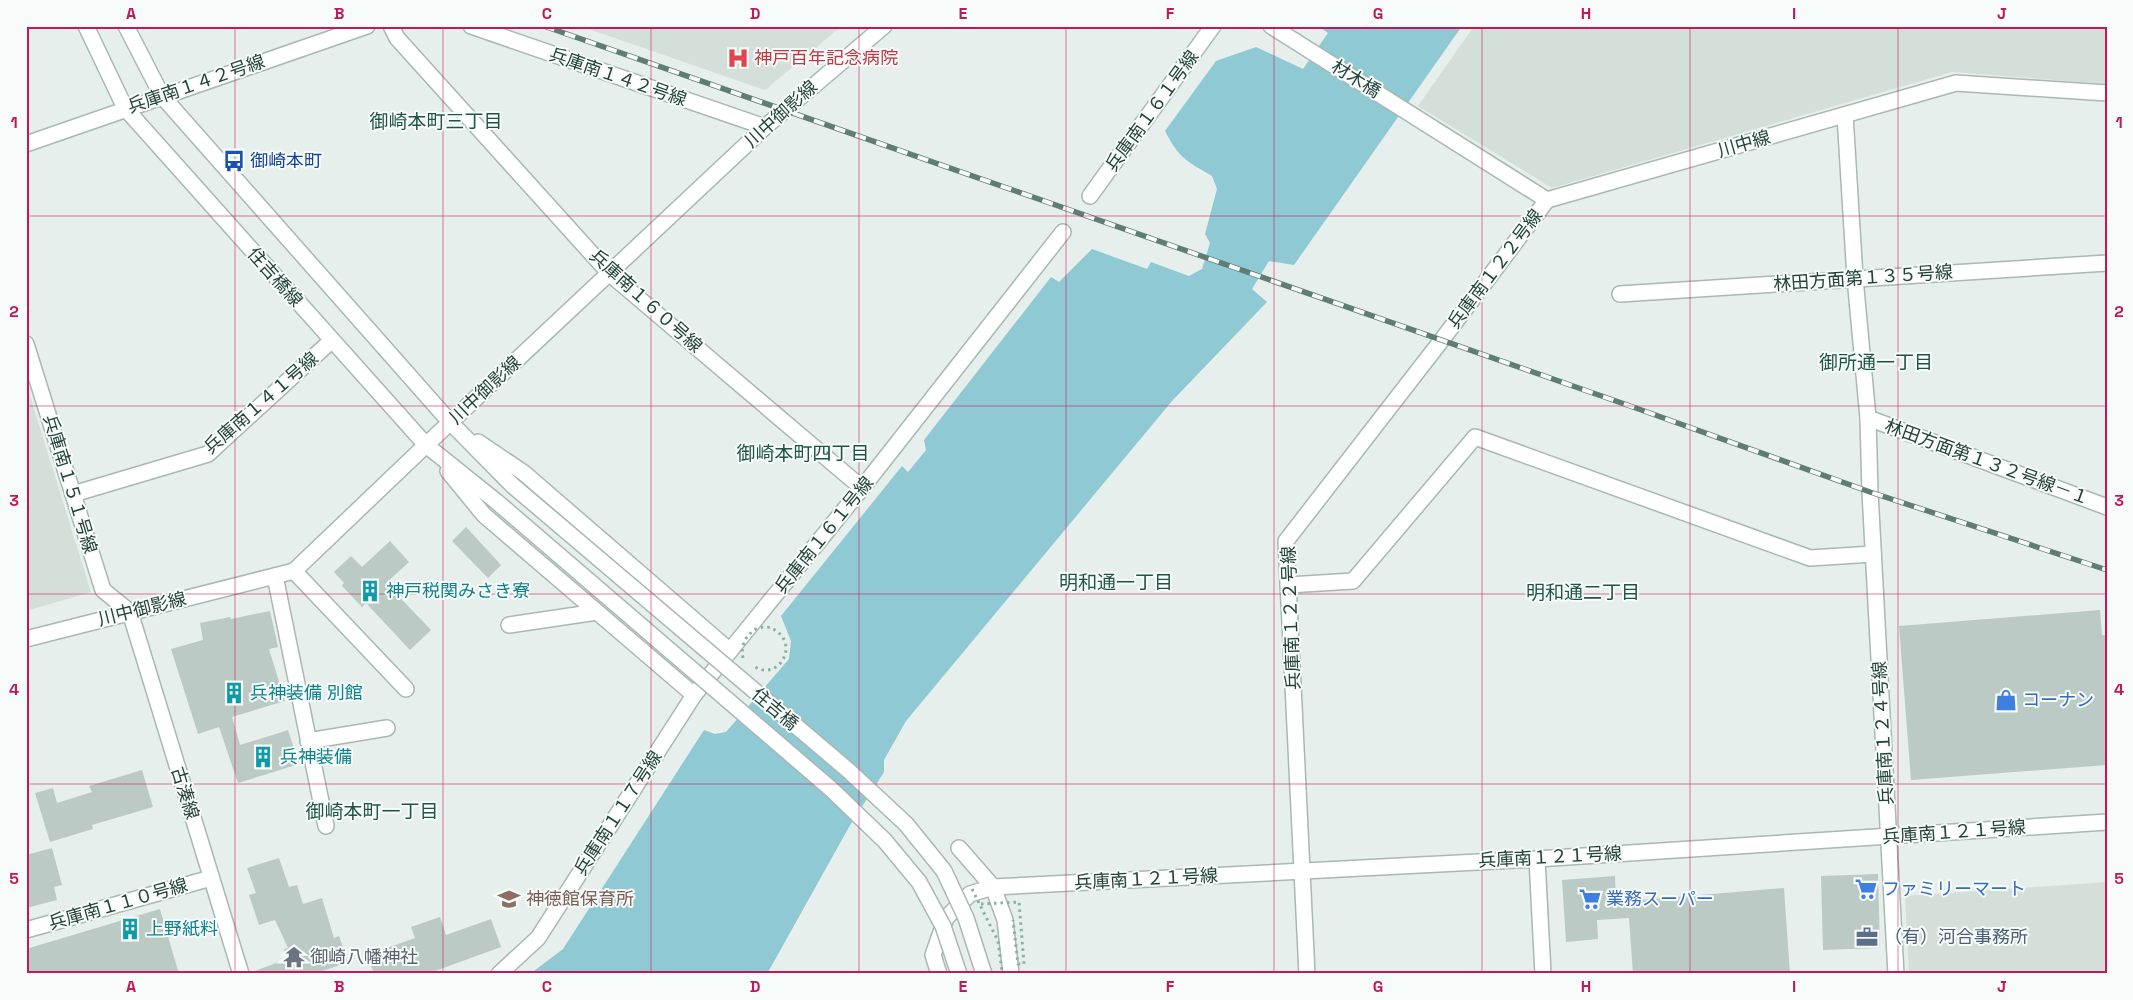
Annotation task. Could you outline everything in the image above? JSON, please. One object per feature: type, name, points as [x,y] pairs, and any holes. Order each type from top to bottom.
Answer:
[{"type":"street","name":"住吉橋線","points":[[86,26],[125,108],[331,341],[426,445],[497,502]]},
{"type":"street","name":"住吉橋線","points":[[126,26],[162,96],[450,422],[512,486]]},
{"type":"street","name":"兵庫南１４２号線","points":[[26,144],[125,108],[367,26]]},
{"type":"street","name":"兵庫南１６０号線","points":[[391,26],[397,38],[610,274],[862,488]]},
{"type":"street","name":"兵庫南１４２号線","points":[[470,26],[765,127]]},
{"type":"street","name":"川中御影線","points":[[26,639],[294,571],[765,127],[884,26]]},
{"type":"street","name":"兵庫南１６１号線","points":[[1090,196],[1212,26]]},
{"type":"street","name":"材木橋","points":[[1272,26],[1547,200]]},
{"type":"street","name":"川中線","points":[[1547,200],[1956,83],[2107,93]]},
{"type":"street","name":"兵庫南１２４号線","points":[[1845,115],[1855,278],[1868,418],[1873,554],[1896,974]]},
{"type":"street","name":"兵庫南１２２号線","points":[[1307,974],[1286,541],[1441,341],[1547,200]]},
{"type":"street","name":"兵庫南１６１号線","points":[[694,695],[862,488],[1064,232]]},
{"type":"street","name":"林田方面第１３５号線","points":[[1620,294],[2107,263]]},
{"type":"street","name":"兵庫南１４１号線","points":[[73,494],[208,454],[331,341]]},
{"type":"street","name":"兵庫南１５１号線","points":[[26,344],[102,590],[130,612]]},
{"type":"street","name":"林田方面第１３２号線－１","points":[[1868,418],[2107,506]]},
{"type":"street","points":[[450,422],[524,473],[730,651]]},
{"type":"street","points":[[1288,585],[1353,581],[1475,436],[1810,558],[1873,554]]},
{"type":"street","points":[[426,445],[484,515],[694,695]]},
{"type":"street","name":"住吉橋","points":[[512,486],[849,771],[906,824],[944,870],[966,918],[984,974]]},
{"type":"street","name":"住吉橋","points":[[497,502],[831,789],[885,841],[919,882],[943,926],[959,974]]},
{"type":"street","points":[[294,571],[406,689]]},
{"type":"street","points":[[275,576],[326,826]]},
{"type":"street","name":"古湊線","points":[[130,612],[240,974]]},
{"type":"street","points":[[509,625],[597,612]]},
{"type":"street","name":"兵庫南１１７号線","points":[[499,974],[538,938],[694,695]]},
{"type":"street","points":[[308,741],[387,728]]},
{"type":"street","name":"兵庫南１２１号線","points":[[939,974],[933,954],[946,918],[970,894],[993,887],[1537,859],[2107,822]]},
{"type":"street","points":[[959,848],[993,887],[1005,920],[1011,974]]},
{"type":"street","points":[[1537,859],[1542,974]]},
{"type":"street","name":"兵庫南１１０号線","points":[[26,930],[211,878]]},
{"type":"path","points":[[981,904],[1018,902],[1024,964],[1018,964],[1014,920]]},
{"type":"shaded area","name":"神戸百年記念病院","points":[[580,26],[842,26],[765,90]]},
{"type":"shaded area","points":[[1474,26],[2107,26],[2107,84],[1952,72],[1552,188],[1418,106]]},
{"type":"shaded area","points":[[26,383],[91,592],[26,611]]},
{"type":"shaded area","points":[[2107,882],[2107,974],[1909,974],[1905,896]]},
{"type":"water","points":[[1318,26],[1462,26],[1294,265],[1269,261],[1252,289],[1267,302],[1172,401],[906,721],[884,760],[884,772],[849,827],[767,974],[530,974],[563,949],[704,730],[715,734],[726,732],[789,659],[791,641],[781,616],[902,466],[908,472],[926,450],[924,440],[1051,277],[1059,282],[1092,249],[1147,269],[1151,262],[1189,276],[1202,269],[1210,243],[1205,234],[1217,189],[1212,176],[1184,158],[1165,131],[1216,61],[1256,47],[1303,69],[1328,33]]},
{"type":"building","points":[[466,527],[501,565],[488,578],[452,541]]},
{"type":"building","name":"神戸税関みさき寮","points":[[390,541],[409,562],[386,583],[431,630],[410,650],[366,603],[362,607],[342,586],[344,583],[334,572],[351,556],[362,567]]},
{"type":"building","name":"コーナン","points":[[2100,610],[2102,635],[2107,635],[2107,765],[1911,780],[1899,626]]},
{"type":"building","points":[[270,611],[278,647],[269,649],[285,701],[232,717],[240,745],[288,730],[299,764],[238,783],[219,727],[198,734],[171,649],[203,640],[200,623]]},
{"type":"building","points":[[142,770],[153,807],[92,825],[93,829],[50,842],[35,793],[53,788],[57,803],[92,792],[89,786]]},
{"type":"building","points":[[52,848],[62,885],[54,887],[57,900],[26,908],[26,855]]},
{"type":"building","points":[[279,858],[289,887],[297,885],[303,904],[322,898],[334,938],[339,936],[348,962],[323,971],[323,974],[252,974],[252,972],[287,959],[284,949],[288,948],[275,920],[259,925],[249,895],[256,893],[247,868]]},
{"type":"building","points":[[1878,874],[1880,948],[1823,950],[1821,876]]},
{"type":"building","points":[[1615,876],[1616,902],[1784,888],[1790,974],[1633,974],[1629,918],[1597,920],[1598,939],[1566,942],[1562,880]]},
{"type":"building","name":"上野紙料","points":[[160,909],[179,974],[26,974],[26,949]]},
{"type":"building","points":[[440,917],[446,935],[491,919],[501,947],[427,974],[374,974],[367,955],[415,938],[411,927]]},
{"type":"railway","points":[[544,26],[1633,407],[1870,492],[2107,570]]},
{"type":"place","name":"神戸百年記念病院","points":[[738,58]]},
{"type":"place","name":"御崎本町","points":[[234,161]]},
{"type":"place","name":"神戸税関みさき寮","points":[[370,591]]},
{"type":"place","name":"兵神装備 別館","points":[[234,693]]},
{"type":"place","name":"コーナン","points":[[2006,700]]},
{"type":"place","name":"兵神装備","points":[[263,757]]},
{"type":"place","name":"ファミリーマート","points":[[1866,889]]},
{"type":"place","name":"神徳館保育所","points":[[509,899]]},
{"type":"place","name":"業務スーパー","points":[[1590,899]]},
{"type":"place","name":"上野紙料","points":[[130,929]]},
{"type":"place","name":"（有）河合事務所","points":[[1867,937]]},
{"type":"place","name":"御崎八幡神社","points":[[294,957]]},
{"type":"district","name":"御崎本町三丁目","points":[[436,121]]},
{"type":"district","name":"御所通一丁目","points":[[1876,362]]},
{"type":"district","name":"御崎本町四丁目","points":[[803,453]]},
{"type":"district","name":"明和通一丁目","points":[[1116,582]]},
{"type":"district","name":"明和通二丁目","points":[[1583,592]]},
{"type":"district","name":"御崎本町一丁目","points":[[372,811]]}]
